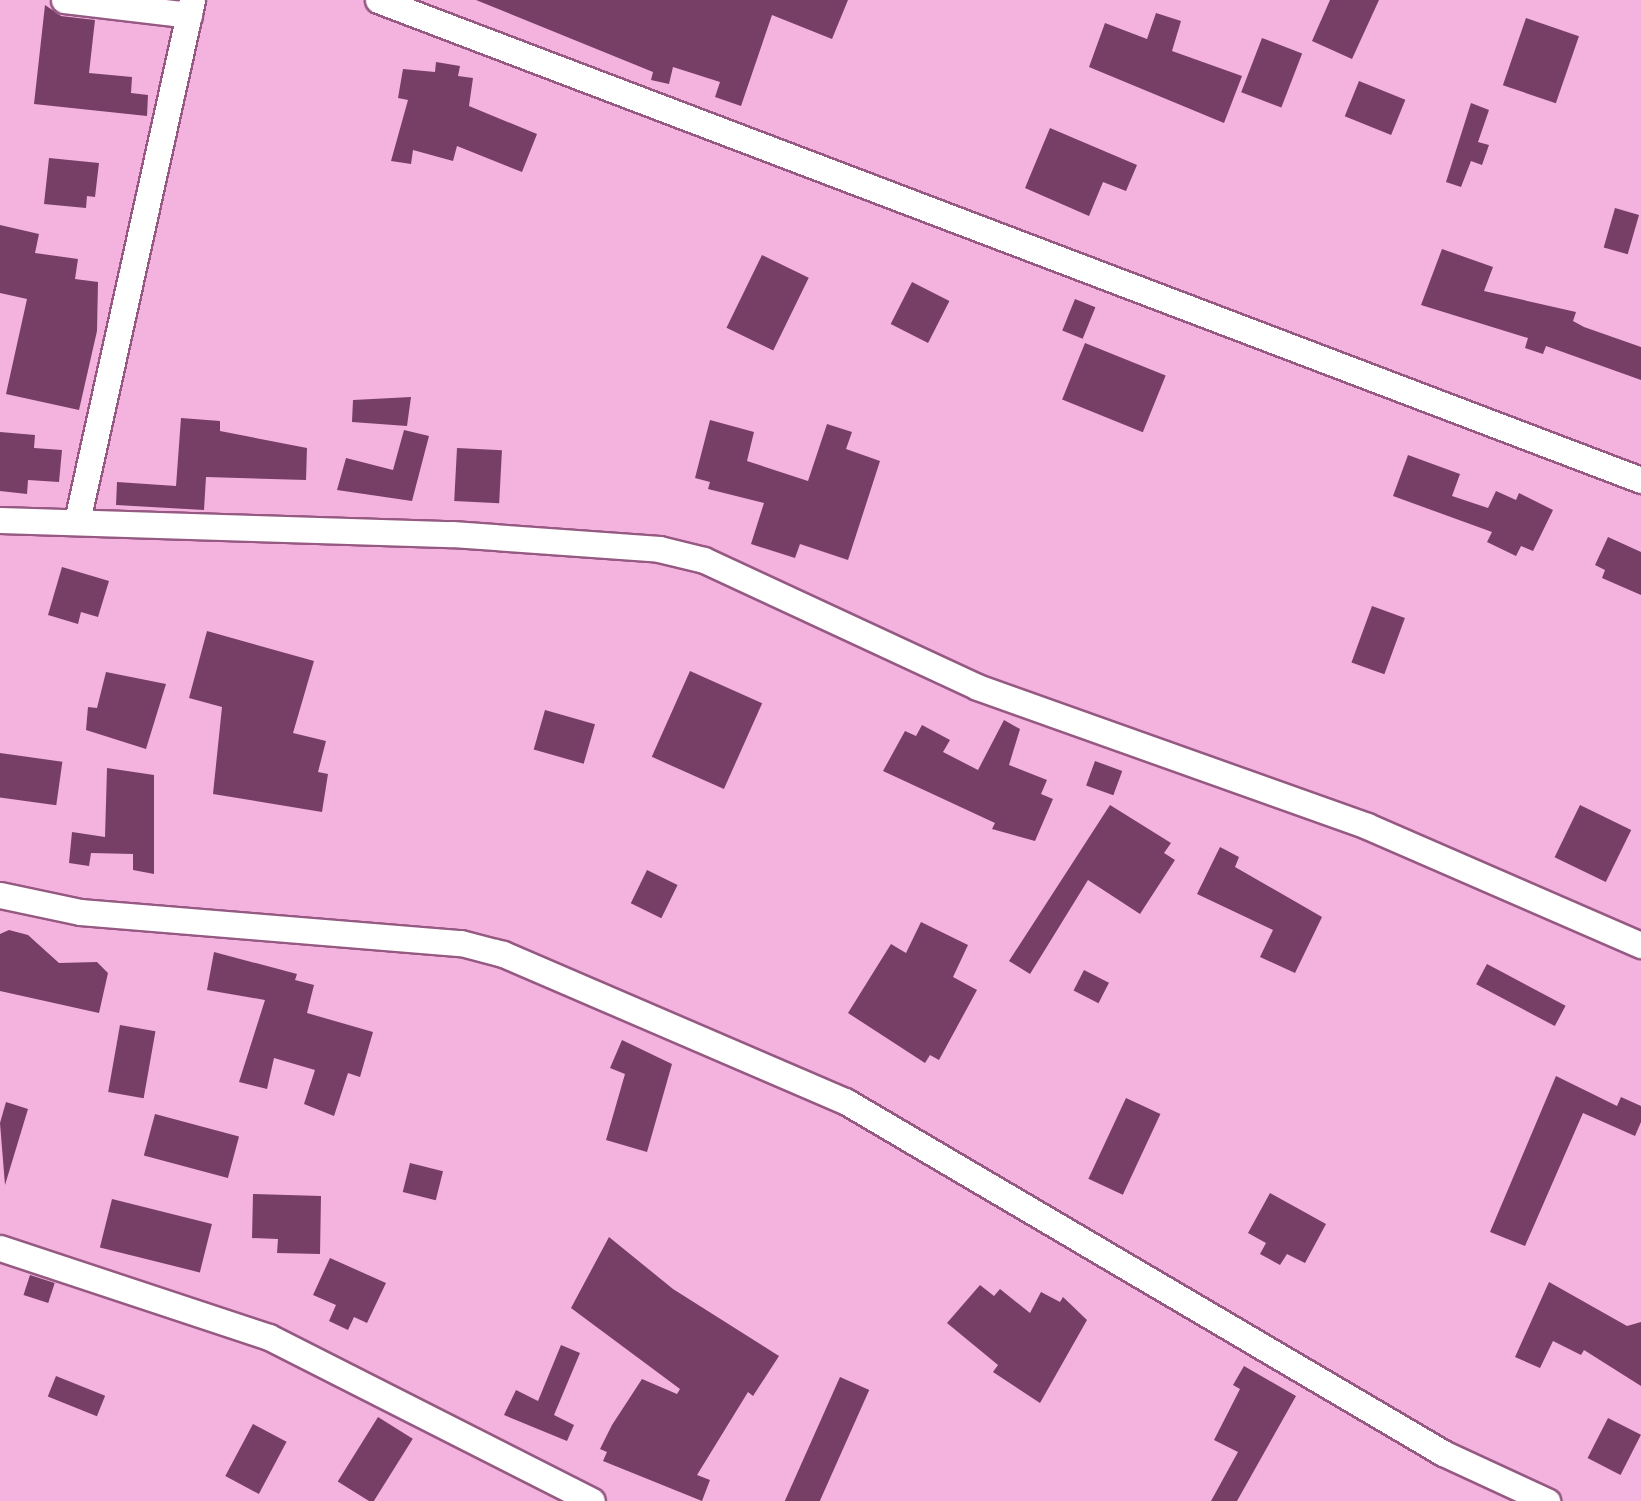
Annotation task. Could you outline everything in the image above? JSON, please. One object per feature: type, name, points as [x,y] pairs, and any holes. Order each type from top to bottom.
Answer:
[{"type":"street","points":[[64,0],[190,8],[77,521]]},
{"type":"street","points":[[378,0],[1641,480]]},
{"type":"street","points":[[0,520],[203,530],[452,534],[659,549],[704,560],[976,686],[1367,826],[1641,945]]},
{"type":"street","points":[[0,895],[80,912],[461,943],[503,954],[845,1101],[1443,1453],[1547,1501]]},
{"type":"street","points":[[0,1248],[270,1337],[592,1501]]},
{"type":"building","points":[[476,0],[848,0],[832,39],[772,15],[741,106],[715,97],[720,82],[673,67],[669,84],[651,80],[653,72]]},
{"type":"building","points":[[1330,0],[1379,0],[1352,59],[1312,41]]},
{"type":"building","points":[[45,5],[61,16],[95,20],[89,73],[132,77],[131,93],[148,95],[147,116],[34,104]]},
{"type":"building","points":[[1156,13],[1181,21],[1172,51],[1242,76],[1224,123],[1089,67],[1105,23],[1147,39]]},
{"type":"building","points":[[1526,18],[1579,36],[1556,103],[1503,85]]},
{"type":"building","points":[[1262,38],[1302,53],[1281,108],[1241,92]]},
{"type":"building","points":[[436,62],[460,66],[458,76],[473,78],[469,106],[537,134],[522,172],[457,146],[453,161],[413,150],[411,164],[391,161],[408,100],[398,98],[403,69],[435,72]]},
{"type":"building","points":[[1359,81],[1405,100],[1391,135],[1345,116]]},
{"type":"building","points":[[1471,103],[1489,110],[1478,142],[1489,145],[1482,165],[1471,161],[1461,187],[1446,182]]},
{"type":"building","points":[[1050,128],[1137,165],[1126,191],[1103,182],[1089,216],[1025,188]]},
{"type":"building","points":[[49,158],[99,163],[95,197],[87,196],[86,208],[44,204]]},
{"type":"building","points":[[1615,208],[1639,215],[1628,254],[1604,247]]},
{"type":"building","points":[[0,225],[39,234],[35,253],[78,259],[75,279],[98,282],[97,331],[79,410],[6,394],[27,299],[0,293]]},
{"type":"building","points":[[1442,249],[1493,267],[1484,291],[1576,312],[1573,321],[1584,327],[1641,347],[1641,380],[1546,346],[1543,354],[1525,348],[1528,338],[1421,305]]},
{"type":"building","points":[[762,255],[809,278],[773,351],[726,328]]},
{"type":"building","points":[[912,282],[949,301],[928,343],[891,324]]},
{"type":"building","points":[[1075,299],[1095,307],[1083,339],[1062,331]]},
{"type":"building","points":[[1085,343],[1166,376],[1143,432],[1062,400]]},
{"type":"building","points":[[411,397],[407,426],[352,422],[353,400]]},
{"type":"building","points":[[181,418],[220,421],[220,431],[307,448],[306,480],[206,477],[204,510],[116,505],[117,482],[176,486]]},
{"type":"building","points":[[710,420],[754,432],[747,461],[808,481],[827,424],[852,432],[846,449],[880,461],[848,560],[800,544],[795,558],[751,544],[764,503],[708,489],[710,482],[695,478]]},
{"type":"building","points":[[404,430],[429,436],[412,501],[337,490],[346,458],[393,470]]},
{"type":"building","points":[[0,432],[35,435],[34,448],[62,450],[59,482],[28,480],[27,494],[0,491]]},
{"type":"building","points":[[457,448],[502,450],[499,503],[454,501]]},
{"type":"building","points":[[1408,455],[1460,474],[1452,496],[1488,508],[1496,491],[1516,500],[1519,493],[1553,510],[1533,551],[1521,546],[1516,556],[1487,542],[1492,532],[1393,496]]},
{"type":"building","points":[[1608,537],[1641,552],[1641,595],[1602,578],[1605,570],[1595,565]]},
{"type":"building","points":[[62,567],[109,581],[98,617],[81,612],[78,624],[48,615]]},
{"type":"building","points":[[1372,606],[1405,618],[1384,674],[1351,662]]},
{"type":"building","points":[[207,631],[314,661],[293,733],[326,741],[318,772],[328,774],[322,812],[213,794],[222,707],[189,698]]},
{"type":"building","points":[[690,671],[762,703],[724,789],[652,757]]},
{"type":"building","points":[[106,672],[166,684],[146,749],[86,730],[88,707],[97,708]]},
{"type":"building","points":[[545,710],[595,724],[584,764],[534,749]]},
{"type":"building","points":[[1004,720],[1020,729],[1009,765],[1047,780],[1041,794],[1053,799],[1035,841],[992,829],[995,823],[883,771],[905,731],[916,736],[922,725],[950,740],[943,752],[978,770]]},
{"type":"building","points":[[0,753],[62,762],[56,805],[0,797]]},
{"type":"building","points":[[1095,761],[1122,771],[1113,795],[1086,785]]},
{"type":"building","points":[[107,768],[154,775],[154,874],[133,870],[133,854],[91,853],[89,866],[69,863],[72,832],[105,837]]},
{"type":"building","points":[[1110,805],[1171,843],[1164,853],[1175,860],[1140,914],[1088,880],[1030,974],[1009,961]]},
{"type":"building","points":[[1580,805],[1631,830],[1606,882],[1555,857]]},
{"type":"building","points":[[1220,847],[1239,857],[1235,867],[1322,917],[1295,973],[1260,957],[1273,930],[1197,894]]},
{"type":"building","points":[[647,870],[678,885],[661,918],[631,903]]},
{"type":"building","points":[[921,922],[968,945],[953,977],[977,990],[939,1060],[930,1055],[925,1063],[848,1013],[891,944],[906,953]]},
{"type":"building","points":[[9,930],[28,935],[59,963],[97,962],[108,973],[99,1013],[0,991],[0,934]]},
{"type":"building","points":[[214,952],[297,974],[295,980],[314,985],[307,1013],[373,1032],[360,1077],[348,1073],[334,1116],[304,1104],[315,1070],[274,1058],[267,1089],[239,1082],[265,1000],[207,990]]},
{"type":"building","points":[[1487,964],[1566,1006],[1555,1026],[1476,984]]},
{"type":"building","points":[[1084,970],[1109,983],[1099,1003],[1074,990]]},
{"type":"building","points":[[120,1025],[155,1031],[144,1098],[108,1092]]},
{"type":"building","points":[[622,1040],[672,1064],[647,1152],[606,1140],[625,1074],[610,1068]]},
{"type":"building","points":[[1556,1076],[1617,1106],[1621,1097],[1641,1106],[1641,1122],[1635,1136],[1583,1113],[1525,1246],[1490,1232]]},
{"type":"building","points":[[1126,1098],[1160,1114],[1123,1195],[1088,1179]]},
{"type":"building","points":[[6,1102],[28,1109],[5,1185],[0,1123]]},
{"type":"building","points":[[155,1114],[239,1137],[228,1178],[144,1156]]},
{"type":"building","points":[[410,1163],[443,1171],[436,1200],[403,1192]]},
{"type":"building","points":[[1270,1193],[1326,1224],[1305,1263],[1287,1254],[1280,1265],[1260,1254],[1266,1243],[1248,1233]]},
{"type":"building","points":[[253,1194],[321,1196],[320,1254],[277,1253],[278,1239],[252,1238]]},
{"type":"building","points":[[112,1199],[212,1224],[200,1272],[100,1248]]},
{"type":"building","points":[[609,1237],[673,1289],[779,1356],[753,1396],[748,1392],[697,1475],[710,1480],[702,1501],[603,1461],[607,1452],[600,1449],[642,1379],[677,1394],[680,1389],[571,1308]]},
{"type":"building","points":[[330,1258],[386,1283],[367,1323],[354,1317],[348,1330],[329,1321],[336,1305],[313,1295]]},
{"type":"building","points":[[30,1275],[55,1283],[48,1303],[24,1295]]},
{"type":"building","points":[[1549,1282],[1627,1326],[1641,1322],[1641,1386],[1584,1350],[1581,1355],[1553,1341],[1540,1368],[1515,1357]]},
{"type":"building","points":[[980,1285],[994,1296],[1000,1289],[1030,1313],[1041,1292],[1060,1302],[1063,1297],[1087,1320],[1040,1403],[993,1372],[998,1365],[947,1323]]},
{"type":"building","points":[[561,1345],[580,1353],[554,1415],[574,1425],[567,1441],[504,1415],[516,1390],[538,1401]]},
{"type":"building","points":[[1244,1366],[1296,1396],[1237,1501],[1211,1501],[1238,1452],[1214,1440],[1240,1389],[1233,1385]]},
{"type":"building","points":[[56,1376],[105,1396],[97,1416],[48,1396]]},
{"type":"building","points":[[840,1377],[869,1390],[820,1501],[785,1501]]},
{"type":"building","points":[[378,1417],[413,1439],[374,1501],[338,1481]]},
{"type":"building","points":[[1608,1418],[1641,1435],[1621,1475],[1588,1458]]},
{"type":"building","points":[[253,1424],[287,1442],[259,1494],[225,1476]]}]
